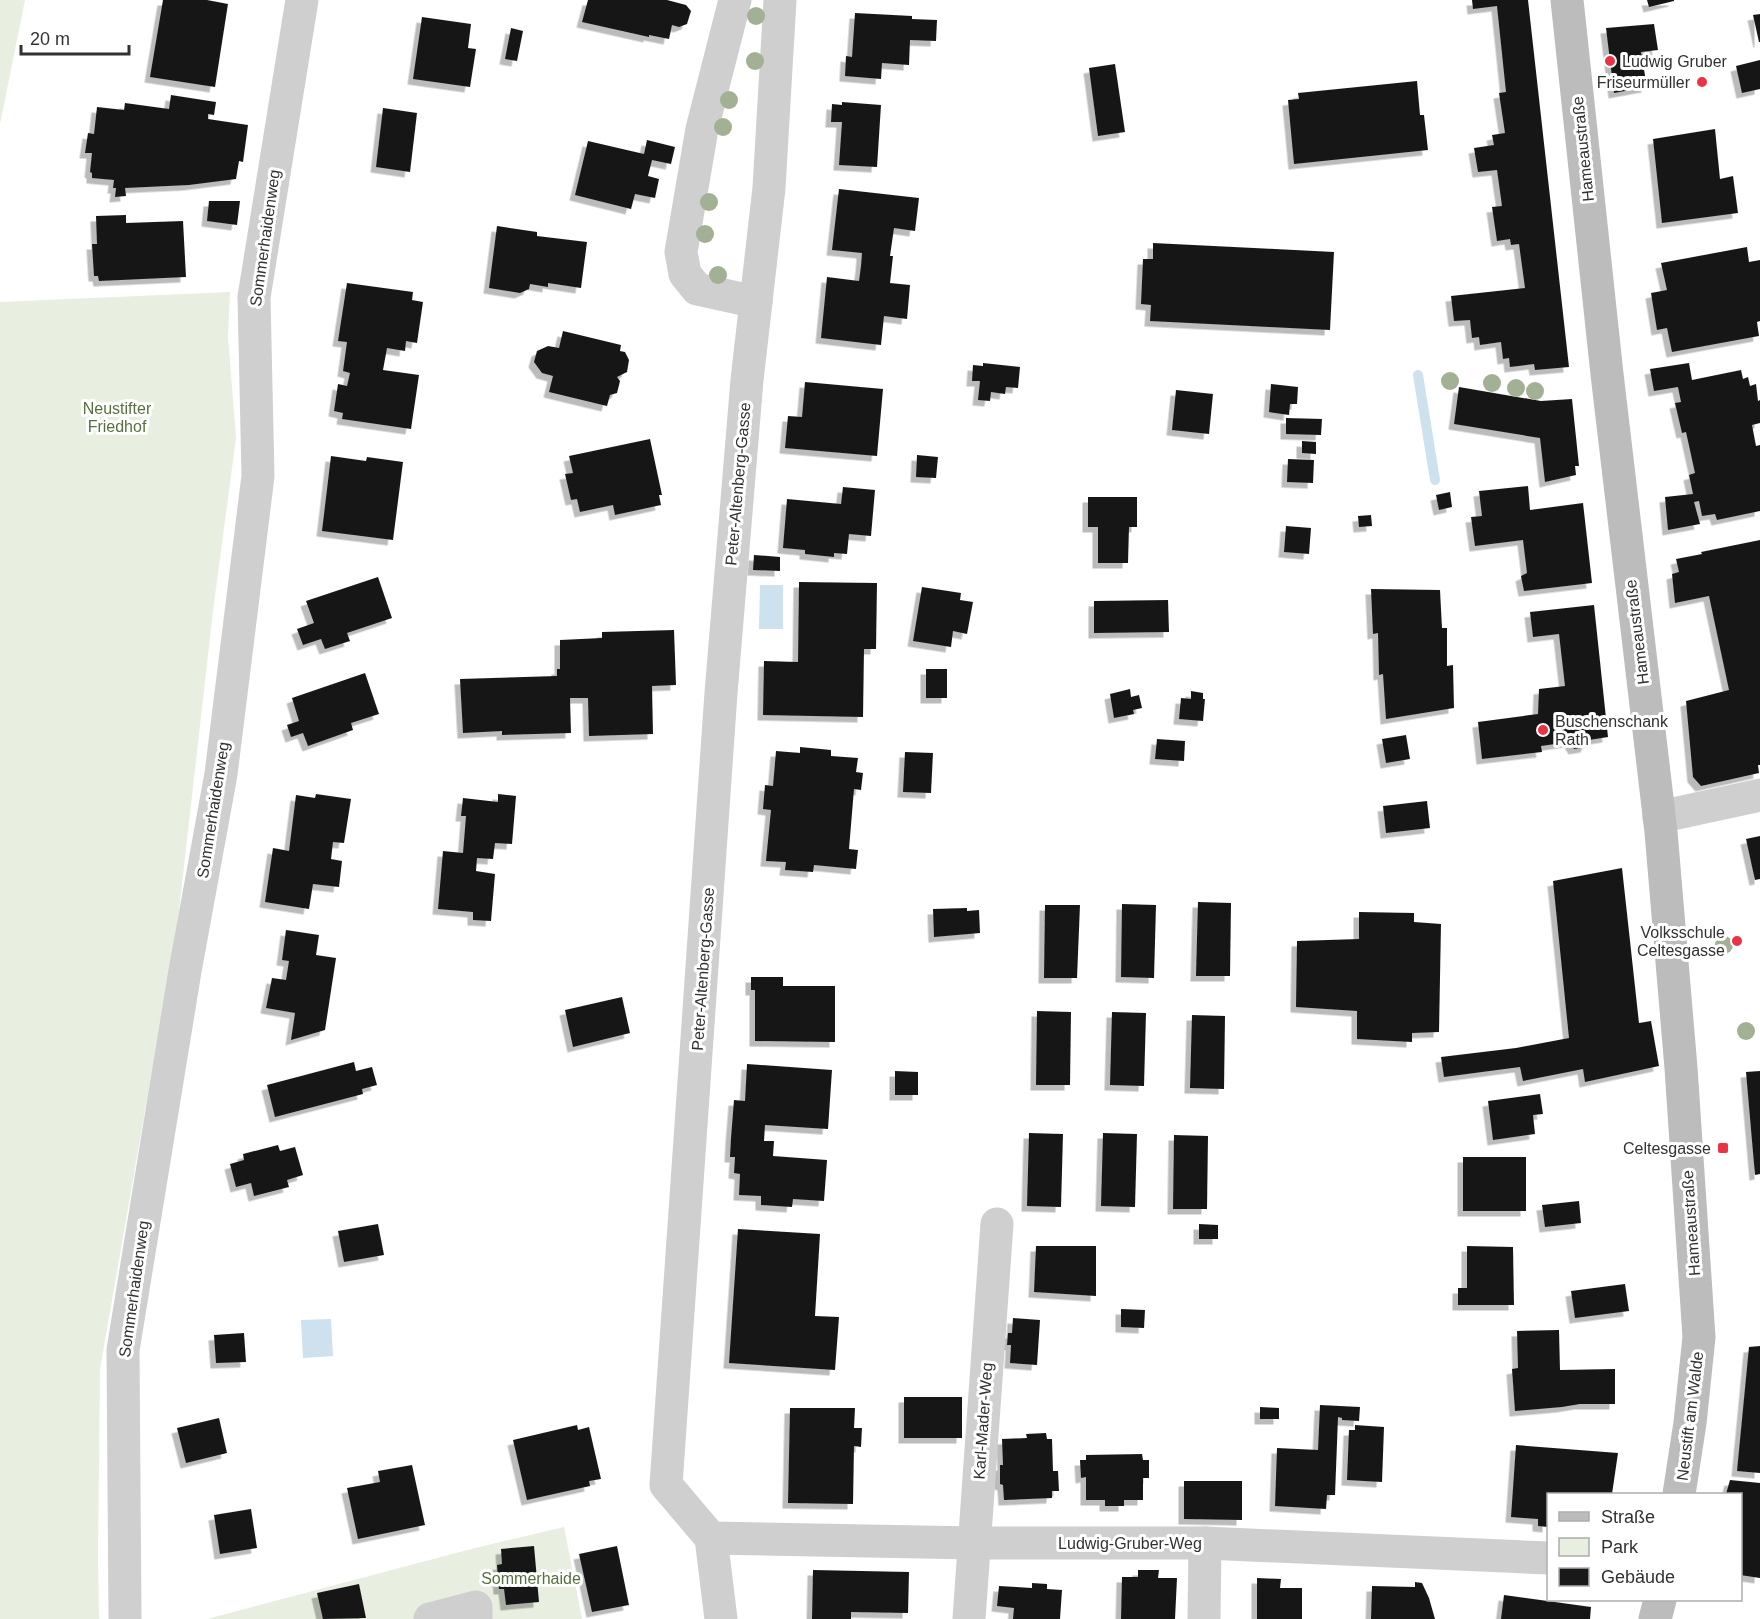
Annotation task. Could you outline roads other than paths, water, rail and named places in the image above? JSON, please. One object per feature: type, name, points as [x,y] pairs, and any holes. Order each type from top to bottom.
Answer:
[{"type":"main road","name":"Hameaustraße","points":[[1568,0],[1607,374],[1659,817],[1681,1068],[1700,1337]]},
{"type":"main road","name":"Neustift am Walde","points":[[1679,1493],[1700,1337]]},
{"type":"main road","points":[[1655,1619],[1660,1601]]},
{"type":"street","name":"Sommerhaidenweg","points":[[125,1619],[123,1350],[185,971],[221,774],[258,476],[254,297],[302,0]]},
{"type":"street","points":[[735,0],[702,129],[681,252],[685,274],[697,289],[756,302]]},
{"type":"street","name":"Peter-Altenberg-Gasse","points":[[711,1538],[666,1485],[721,693],[747,380],[769,188],[780,0]]},
{"type":"street","points":[[1659,817],[1760,795]]},
{"type":"street","name":"Karl-Mader-Weg","points":[[969,1619],[998,1224]]},
{"type":"street","points":[[711,1538],[721,1619]]},
{"type":"street","name":"Ludwig-Gruber-Weg","points":[[711,1538],[1205,1543],[1547,1558]]},
{"type":"street","points":[[1204,1619],[1205,1543]]},
{"type":"street","points":[[430,1619],[476,1613]]},
{"type":"water","points":[[760,585],[783,585],[783,629],[759,629]]},
{"type":"water","points":[[331,1319],[333,1356],[303,1358],[301,1320]]},
{"type":"waterway","points":[[1418,375],[1435,480]]},
{"type":"place","name":"Ludwig Gruber","points":[[1610,61]]},
{"type":"place","name":"Friseurmüller","points":[[1702,82]]},
{"type":"place","name":"Buschenschank Rath","points":[[1543,730]]},
{"type":"place","name":"Volksschule Celtesgasse","points":[[1737,941]]},
{"type":"place","name":"Celtesgasse","points":[[1723,1148]]},
{"type":"park label","name":"Neustifter Friedhof","points":[[117,417]]},
{"type":"park label","name":"Sommerhaide","points":[[531,1578]]}]
